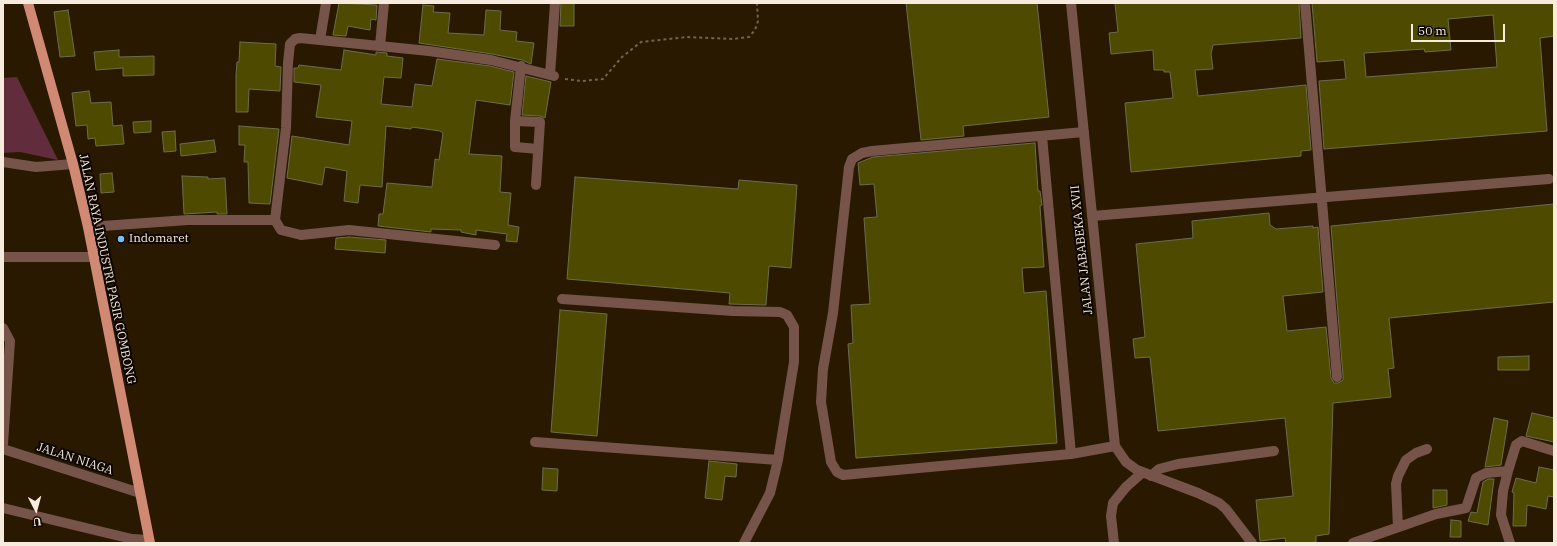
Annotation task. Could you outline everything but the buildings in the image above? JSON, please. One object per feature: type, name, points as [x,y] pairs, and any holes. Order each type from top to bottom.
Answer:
[{"type":"main road","name":"JALAN RAYA INDUSTRI PASIR GOMBONG","points":[[28,3],[73,164],[88,227],[149,542]]},
{"type":"street","points":[[320,40],[326,3]]},
{"type":"street","points":[[380,46],[384,3]]},
{"type":"street","points":[[495,246],[349,230],[301,235],[281,230],[275,220],[286,128],[290,44],[295,39],[380,46],[491,60],[521,66],[552,75],[555,3]]},
{"type":"street","name":"JALAN JABABEKA XVII","points":[[1071,3],[1115,446],[1126,462],[1147,474],[1198,493],[1219,503],[1226,509],[1240,530],[1252,543]]},
{"type":"street","points":[[1304,3],[1337,377]]},
{"type":"street","points":[[521,66],[515,121],[515,148],[538,149]]},
{"type":"street","points":[[515,121],[540,122],[536,185]]},
{"type":"street","points":[[1084,132],[872,151],[862,153],[852,159],[849,167],[833,313],[823,369],[821,402],[831,462],[838,472],[843,475],[1071,454],[1115,446]]},
{"type":"street","points":[[1042,136],[1071,454]]},
{"type":"street","points":[[3,162],[36,167],[73,164]]},
{"type":"street","points":[[1092,216],[1549,179]]},
{"type":"street","points":[[88,227],[188,220],[275,220]]},
{"type":"street","points":[[3,257],[94,257]]},
{"type":"street","points":[[562,299],[734,311],[780,312],[787,315],[794,327],[794,362],[778,460],[770,493],[744,543]]},
{"type":"street","points":[[3,328],[10,341],[3,444]]},
{"type":"street","points":[[1510,543],[1502,514],[1503,491],[1516,445],[1522,441],[1554,451]]},
{"type":"street","points":[[535,442],[778,460]]},
{"type":"street","name":"JALAN NIAGA","points":[[3,449],[140,493]]},
{"type":"street","points":[[1398,527],[1396,484],[1398,476],[1406,460],[1416,453],[1427,449]]},
{"type":"street","points":[[1114,543],[1111,516],[1113,503],[1126,486],[1147,474],[1178,464],[1274,451]]},
{"type":"street","points":[[1353,543],[1436,514],[1466,508],[1472,487],[1478,476],[1486,473],[1508,471]]},
{"type":"street","points":[[3,508],[149,542]]},
{"type":"path","points":[[552,75],[569,80],[598,81],[603,79],[622,57],[641,42],[687,37],[733,39],[749,37],[755,30],[758,21],[757,3]]},
{"type":"shaded area","points":[[17,77],[58,160],[20,152],[3,153],[3,78]]},
{"type":"place","name":"Indomaret","points":[[121,239]]}]
